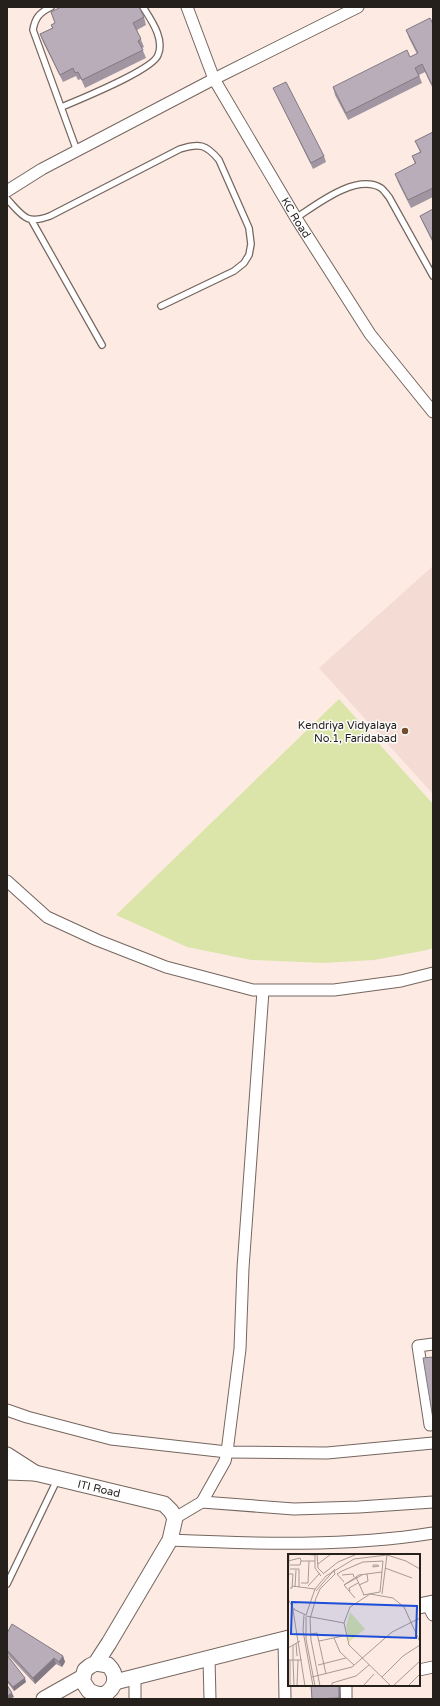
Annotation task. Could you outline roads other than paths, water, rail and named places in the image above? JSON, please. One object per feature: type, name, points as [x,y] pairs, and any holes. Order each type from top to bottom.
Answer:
[{"type":"street","name":"KC Road","points":[[187,7],[214,79],[296,218],[370,334],[433,412]]},
{"type":"street","points":[[7,191],[42,169],[214,79],[358,7]]},
{"type":"street","points":[[7,881],[47,917],[97,940],[166,967],[253,990],[334,990],[401,981],[433,973]]},
{"type":"street","points":[[86,1688],[85,1670],[96,1663],[170,1540],[175,1518],[202,1502],[226,1461],[240,1349],[244,1260],[263,991]]},
{"type":"street","points":[[430,1425],[418,1346],[433,1344]]},
{"type":"street","points":[[7,1410],[27,1417],[111,1439],[227,1452],[327,1453],[433,1443]]},
{"type":"street","name":"ITI Road","points":[[7,1455],[35,1474]]},
{"type":"street","name":"ITI Road","points":[[7,1472],[35,1474],[164,1504],[175,1518]]},
{"type":"street","points":[[202,1502],[294,1509],[359,1507],[433,1502]]},
{"type":"street","points":[[170,1540],[224,1542],[338,1542],[393,1540],[433,1533]]},
{"type":"street","points":[[115,1682],[286,1638],[285,1699]]},
{"type":"street","points":[[209,1658],[210,1699]]},
{"type":"street","points":[[44,1699],[86,1688],[96,1694],[103,1695],[108,1692],[115,1682],[115,1675],[108,1665],[96,1663]]},
{"type":"street","points":[[420,1670],[433,1667]]},
{"type":"street","points":[[134,1677],[135,1699]]},
{"type":"street","points":[[346,1686],[346,1699]]},
{"type":"street","points":[[63,1699],[86,1688]]},
{"type":"lane","points":[[51,7],[44,11],[35,20],[33,30],[78,151]]},
{"type":"lane","points":[[62,107],[119,81],[155,62],[159,54],[157,32],[143,7]]},
{"type":"lane","points":[[7,199],[26,219],[32,221],[50,216],[180,149],[194,145],[203,146],[212,152],[218,160],[249,228],[251,244],[249,254],[244,264],[234,271],[161,306]]},
{"type":"lane","points":[[296,218],[334,193],[360,185],[370,185],[381,188],[389,197],[433,276]]},
{"type":"lane","points":[[32,221],[102,346]]},
{"type":"lane","points":[[7,1584],[57,1480]]},
{"type":"place","name":"Kendriya Vidyalaya No.1, Faridabad","points":[[405,731]]}]
